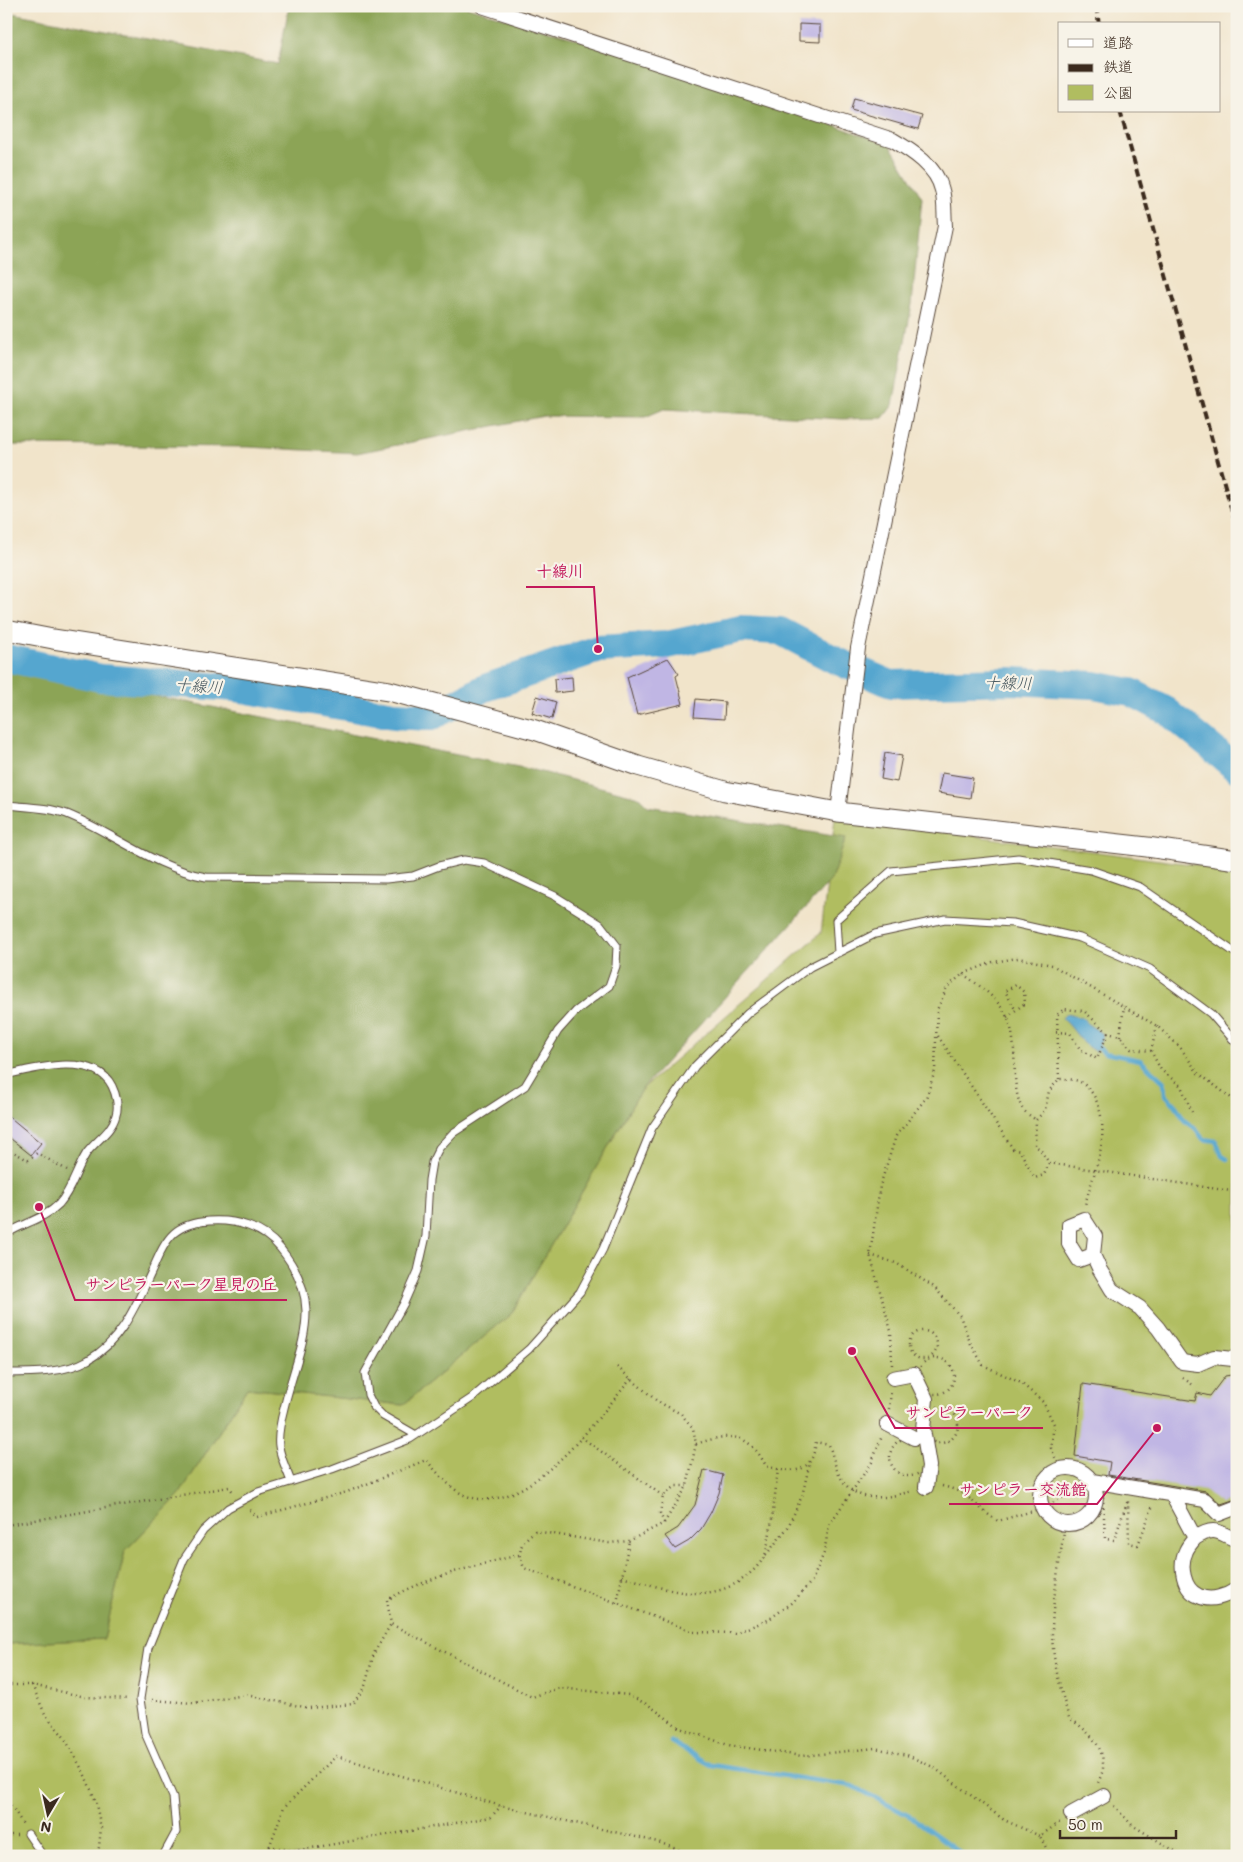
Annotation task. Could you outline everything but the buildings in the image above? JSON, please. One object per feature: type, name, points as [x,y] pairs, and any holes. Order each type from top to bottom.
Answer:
[{"type":"street","points":[[482,6],[893,140],[915,153],[934,175],[942,189],[944,226],[858,648],[838,812]]},
{"type":"street","points":[[6,630],[388,691],[535,730],[638,766],[725,791],[838,812],[1147,847],[1237,860]]},
{"type":"street","points":[[1094,1254],[1078,1260],[1069,1244],[1069,1225],[1084,1219],[1095,1236],[1094,1254],[1100,1270],[1112,1290],[1140,1308],[1158,1328],[1182,1362],[1198,1364],[1214,1357],[1234,1359],[1237,1356]]},
{"type":"street","points":[[893,1378],[914,1374],[926,1399],[918,1434],[928,1456],[926,1487]]},
{"type":"street","points":[[887,1424],[918,1434]]},
{"type":"street","points":[[1098,1482],[1095,1507],[1083,1520],[1066,1524],[1056,1522],[1043,1508],[1041,1489],[1052,1474],[1060,1469],[1079,1470],[1098,1482],[1204,1500],[1219,1514],[1237,1507]]},
{"type":"street","points":[[1172,1496],[1195,1538]]},
{"type":"street","points":[[1236,1541],[1228,1534],[1217,1531],[1205,1532],[1195,1538],[1186,1550],[1182,1563],[1183,1575],[1188,1586],[1198,1596],[1214,1598],[1237,1589]]},
{"type":"street","points":[[1071,1814],[1104,1796]]},
{"type":"lane","points":[[6,805],[64,813],[88,823],[155,860],[188,874],[206,877],[386,879],[414,876],[439,866],[464,860],[484,863],[555,896],[600,924],[617,946],[616,966],[609,986],[576,1011],[558,1031],[525,1086],[453,1133],[440,1148],[432,1162],[429,1180],[426,1236],[418,1271],[404,1303],[366,1374],[368,1395],[374,1407],[383,1416],[416,1435]]},
{"type":"lane","points":[[838,953],[836,920],[891,871],[1018,858],[1091,870],[1140,887],[1237,954]]},
{"type":"lane","points":[[163,1856],[176,1832],[173,1797],[145,1733],[140,1700],[148,1648],[184,1559],[203,1531],[228,1508],[258,1492],[332,1469],[416,1435],[472,1398],[522,1355],[580,1292],[602,1249],[652,1128],[695,1066],[748,1013],[810,967],[874,934],[945,919],[1014,923],[1080,938],[1150,969],[1211,1014],[1237,1044]]},
{"type":"lane","points":[[6,1075],[32,1068],[61,1065],[87,1066],[100,1072],[110,1081],[116,1094],[116,1116],[109,1129],[87,1152],[60,1203],[49,1212],[6,1234]]},
{"type":"lane","points":[[6,1372],[61,1368],[88,1361],[111,1343],[126,1325],[159,1255],[174,1234],[192,1223],[234,1221],[257,1229],[277,1244],[295,1266],[304,1287],[308,1315],[282,1414],[279,1445],[291,1482]]},
{"type":"lane","points":[[28,1834],[43,1856]]},
{"type":"path","points":[[616,1367],[658,1401],[681,1414],[692,1428],[696,1444],[687,1486],[664,1524],[629,1541],[609,1543],[535,1531],[523,1541],[519,1555],[524,1568],[694,1632],[735,1633],[768,1620],[792,1603],[812,1581],[824,1553],[829,1525],[872,1462],[887,1424],[893,1378],[891,1331],[870,1255],[880,1186],[896,1136],[926,1098],[935,1071],[937,1010],[947,987],[963,974],[993,962],[1018,958],[1052,965],[1157,1026],[1180,1047],[1198,1073],[1230,1096],[1237,1106]]},
{"type":"path","points":[[963,974],[994,998],[1007,1017],[1014,1038],[1016,1086],[1022,1108],[1036,1120]]},
{"type":"path","points":[[1007,1017],[1025,1003],[1024,992],[1016,985],[1005,991],[1015,1009]]},
{"type":"path","points":[[1120,1036],[1124,1006]]},
{"type":"path","points":[[1151,1051],[1131,1049],[1120,1036],[1108,1032],[1084,1011],[1064,1009],[1057,1015],[1056,1032],[1059,1079],[1049,1091],[1045,1110],[1036,1120],[1035,1146],[1040,1149],[1049,1163],[1237,1192]]},
{"type":"path","points":[[1157,1026],[1151,1051],[1161,1070],[1181,1086],[1192,1112]]},
{"type":"path","points":[[1056,1032],[1070,1033],[1080,1049],[1097,1058],[1108,1032]]},
{"type":"path","points":[[937,1034],[1013,1149],[1020,1151],[1035,1178],[1044,1175],[1049,1163]]},
{"type":"path","points":[[1059,1079],[1078,1081],[1092,1092],[1101,1112],[1103,1133],[1101,1155],[1089,1188],[1084,1219]]},
{"type":"path","points":[[7,1151],[28,1160],[37,1153],[75,1174]]},
{"type":"path","points":[[870,1255],[896,1263],[934,1287],[960,1316],[970,1342],[983,1365],[1020,1383],[1043,1402],[1054,1424],[1051,1448],[1060,1469]]},
{"type":"path","points":[[927,1359],[918,1358],[910,1352],[911,1337],[919,1332],[928,1332],[937,1341],[935,1354],[927,1359],[919,1368],[918,1380],[920,1386],[930,1393],[942,1394],[947,1391],[954,1381],[950,1364],[939,1358],[927,1359]]},
{"type":"path","points":[[6,1525],[229,1487],[257,1517],[347,1492],[426,1460],[461,1494],[480,1499],[498,1498],[522,1490],[553,1467],[582,1437],[631,1379]]},
{"type":"path","points":[[918,1434],[927,1412],[938,1407],[950,1410],[957,1418],[958,1430],[955,1436],[946,1442],[934,1442],[925,1435],[918,1434],[902,1439],[893,1447],[890,1458],[896,1470],[907,1476],[914,1475],[924,1468],[928,1456],[918,1434]]},
{"type":"path","points":[[696,1444],[716,1438],[734,1436],[754,1447],[766,1466],[778,1469],[799,1470],[810,1461]]},
{"type":"path","points":[[582,1437],[663,1496]]},
{"type":"path","points":[[622,1576],[665,1590],[699,1595],[727,1589],[748,1576],[788,1528],[802,1496],[816,1442],[829,1445],[841,1478],[854,1491],[870,1498],[887,1498],[926,1487],[943,1486],[966,1494],[984,1513],[998,1521],[1043,1508],[1098,1482],[1105,1540],[1114,1540],[1128,1500],[1129,1543],[1138,1545],[1158,1491]]},
{"type":"path","points":[[765,1556],[778,1469]]},
{"type":"path","points":[[664,1524],[660,1513],[663,1496],[676,1486],[687,1486]]},
{"type":"path","points":[[1066,1524],[1054,1596],[1052,1636],[1058,1681],[1068,1718],[1086,1729],[1098,1746],[1104,1764],[1098,1783],[1104,1796],[1132,1824],[1183,1856]]},
{"type":"path","points":[[617,1603],[629,1541]]},
{"type":"path","points":[[6,1686],[32,1685],[85,1697],[193,1703],[246,1695],[310,1708],[353,1704],[365,1686],[374,1653],[391,1624],[387,1600],[410,1587],[476,1565],[519,1555]]},
{"type":"path","points":[[391,1624],[532,1697],[559,1688],[629,1695],[650,1706],[680,1728],[728,1745],[802,1756],[875,1748],[907,1755],[933,1767],[1004,1820],[1040,1836],[1050,1856]]},
{"type":"path","points":[[32,1685],[45,1714],[64,1737],[84,1773],[95,1799],[102,1828],[98,1856]]},
{"type":"path","points":[[266,1856],[268,1846],[284,1807],[336,1756],[501,1806],[658,1842],[695,1856]]},
{"type":"path","points":[[6,1797],[28,1834]]},
{"type":"path","points":[[268,1846],[294,1851],[454,1824],[491,1817],[501,1806]]},
{"type":"path","points":[[1040,1836],[1071,1814]]},
{"type":"green space","points":[[6,6],[13,6],[12,13],[278,64],[289,6],[464,6],[668,66],[890,145],[922,198],[912,304],[893,405],[883,418],[843,419],[664,409],[645,417],[544,416],[357,453],[249,447],[6,445]]},
{"type":"green space","points":[[6,664],[33,672],[534,770],[639,797],[648,806],[846,838],[831,880],[641,1090],[511,1314],[403,1405],[247,1388],[179,1495],[125,1551],[104,1639],[6,1644]]},
{"type":"green space","points":[[835,818],[1237,870],[1237,1856],[6,1856],[6,1644],[104,1639],[125,1551],[179,1495],[247,1388],[403,1405],[511,1314],[641,1090],[821,933]]},
{"type":"water","points":[[1066,1014],[1083,1018],[1089,1025],[1103,1034],[1096,1052],[1085,1045],[1062,1018]]},
{"type":"waterway","name":"十線川","points":[[6,658],[101,678],[236,688],[394,715],[431,717],[485,688],[598,649],[667,645],[741,629],[780,631],[835,660],[891,684],[1011,681],[1094,685],[1131,692],[1167,711],[1237,769]]},
{"type":"waterway","points":[[1093,1043],[1105,1053],[1140,1060],[1164,1082],[1165,1094],[1176,1106],[1185,1121],[1195,1128],[1203,1139],[1216,1141],[1222,1156],[1227,1159]]},
{"type":"waterway","points":[[671,1742],[711,1765],[853,1786],[913,1818],[965,1856]]},
{"type":"railway","points":[[1096,6],[1099,22]]},
{"type":"railway","points":[[1120,112],[1237,529]]},
{"type":"place","name":"十線川","points":[[598,649]]},
{"type":"place","name":"サンピラーパーク星見の丘","points":[[39,1207]]},
{"type":"place","name":"サンピラーパーク","points":[[852,1351]]},
{"type":"place","name":"サンピラー交流館","points":[[1157,1428]]}]
